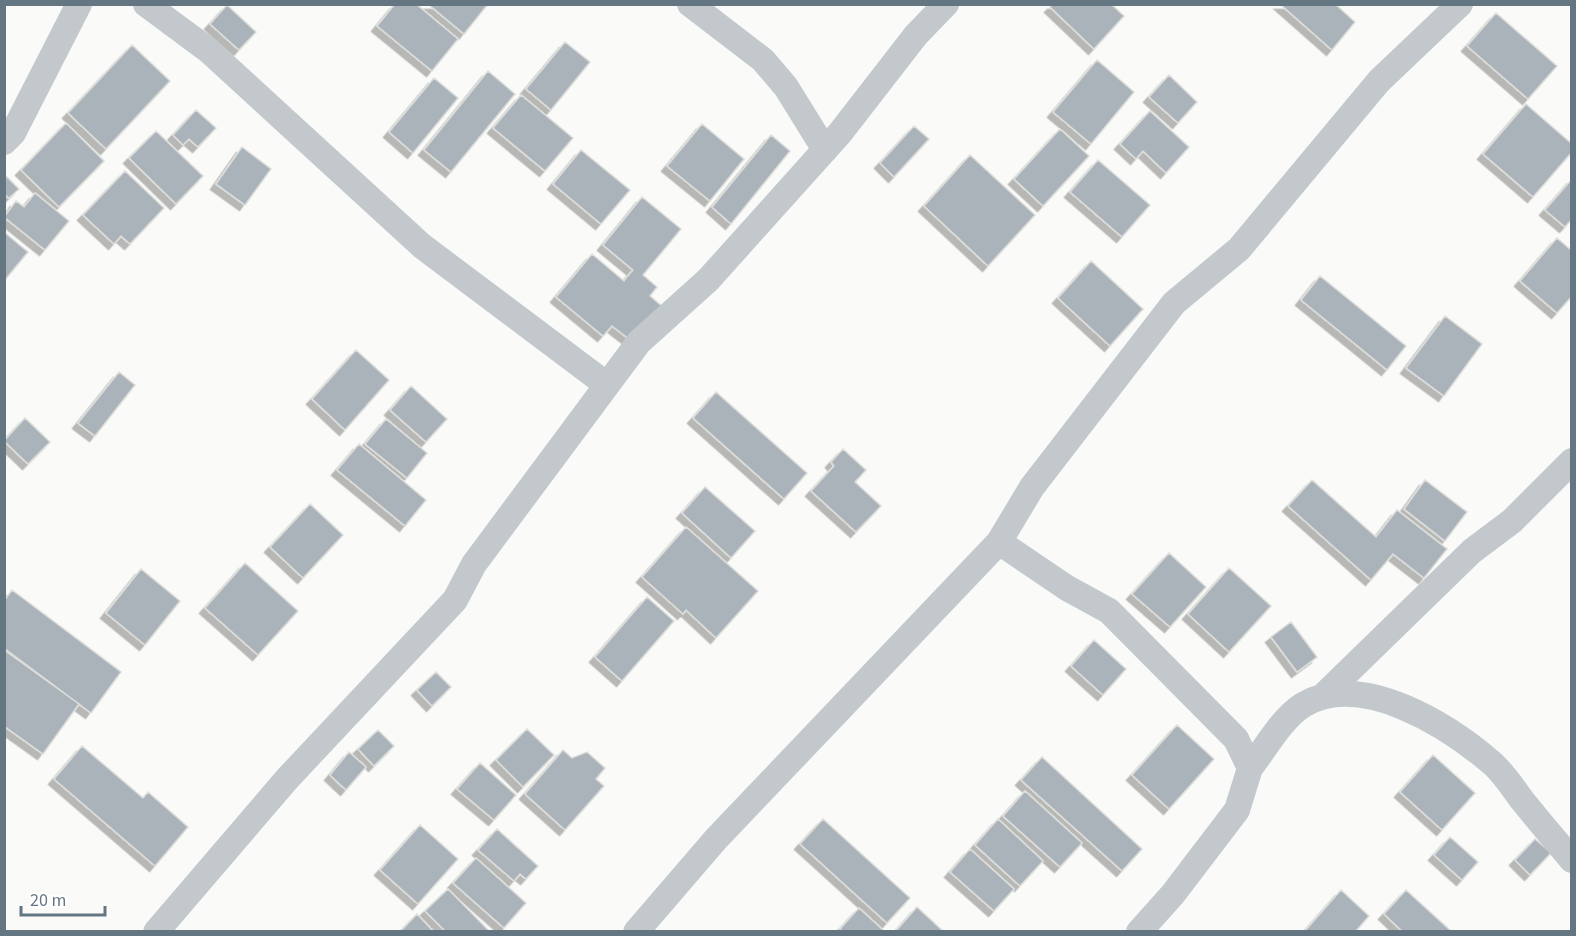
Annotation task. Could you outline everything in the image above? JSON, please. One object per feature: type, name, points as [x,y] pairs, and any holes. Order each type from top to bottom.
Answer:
[{"type":"street","points":[[4,142],[13,133],[79,4]]},
{"type":"street","points":[[146,4],[208,50],[422,246],[607,385]]},
{"type":"street","points":[[690,4],[763,60],[786,87],[825,150]]},
{"type":"street","points":[[156,932],[288,779],[455,600],[474,564],[639,342],[708,280],[825,150],[916,35],[946,4]]},
{"type":"street","points":[[636,932],[716,839],[999,542],[1032,487],[1174,303],[1239,249],[1379,81],[1460,4]]},
{"type":"street","points":[[1139,932],[1173,894],[1237,810],[1250,768],[1288,718],[1302,706],[1322,697],[1472,551],[1512,521],[1572,461]]},
{"type":"street","points":[[999,542],[1067,588],[1109,611],[1236,739],[1250,768]]},
{"type":"street","points":[[1322,697],[1353,695],[1388,700],[1422,715],[1455,736],[1494,765],[1572,860]]},
{"type":"building","points":[[395,4],[416,4],[458,39],[432,71],[377,26]]},
{"type":"building","points":[[428,4],[488,4],[464,34]]},
{"type":"building","points":[[1053,4],[1111,4],[1124,16],[1094,49],[1050,7]]},
{"type":"building","points":[[1280,4],[1335,4],[1355,22],[1332,50]]},
{"type":"building","points":[[227,5],[256,32],[239,50],[210,24]]},
{"type":"building","points":[[1496,13],[1557,66],[1528,99],[1467,46]]},
{"type":"building","points":[[565,42],[590,62],[551,110],[526,89]]},
{"type":"building","points":[[132,45],[170,81],[106,149],[68,113]]},
{"type":"building","points":[[1097,60],[1134,92],[1091,144],[1053,112]]},
{"type":"building","points":[[488,71],[515,94],[451,172],[424,150]]},
{"type":"building","points":[[1169,75],[1197,102],[1178,123],[1149,97]]},
{"type":"building","points":[[434,78],[458,98],[413,153],[389,132]]},
{"type":"building","points":[[521,95],[573,138],[545,171],[493,128]]},
{"type":"building","points":[[1526,104],[1572,144],[1572,152],[1533,197],[1483,154]]},
{"type":"building","points":[[196,110],[216,128],[198,147],[189,139],[183,145],[173,135]]},
{"type":"building","points":[[1150,111],[1189,147],[1166,173],[1143,151],[1136,159],[1120,144]]},
{"type":"building","points":[[66,123],[104,161],[59,207],[21,170]]},
{"type":"building","points":[[702,124],[744,159],[710,201],[667,166]]},
{"type":"building","points":[[914,126],[929,139],[894,177],[880,163]]},
{"type":"building","points":[[1060,129],[1089,156],[1043,206],[1014,179]]},
{"type":"building","points":[[156,131],[203,176],[176,204],[129,158]]},
{"type":"building","points":[[771,135],[790,151],[731,224],[712,207]]},
{"type":"building","points":[[242,147],[271,169],[245,205],[216,184]]},
{"type":"building","points":[[581,150],[630,190],[601,224],[553,184]]},
{"type":"building","points":[[970,155],[1035,215],[988,266],[924,206]]},
{"type":"building","points":[[1098,160],[1150,205],[1122,237],[1070,192]]},
{"type":"building","points":[[125,171],[164,208],[130,244],[121,236],[114,244],[83,215]]},
{"type":"building","points":[[6,176],[19,189],[9,198],[4,194]]},
{"type":"building","points":[[1572,179],[1572,219],[1565,227],[1545,210]]},
{"type":"building","points":[[35,193],[69,221],[45,250],[4,217],[16,201],[24,207]]},
{"type":"building","points":[[642,197],[681,229],[643,275],[657,287],[650,296],[663,307],[634,343],[612,326],[603,336],[556,297],[592,254],[624,281],[633,270],[603,245]]},
{"type":"building","points":[[4,232],[28,252],[4,281]]},
{"type":"building","points":[[1557,238],[1572,251],[1572,296],[1557,313],[1520,281]]},
{"type":"building","points":[[1091,261],[1143,309],[1110,346],[1058,298]]},
{"type":"building","points":[[1320,276],[1406,346],[1387,370],[1301,300]]},
{"type":"building","points":[[1445,316],[1482,344],[1444,396],[1406,368]]},
{"type":"building","points":[[356,350],[389,380],[345,430],[312,399]]},
{"type":"building","points":[[119,372],[135,385],[95,436],[78,423]]},
{"type":"building","points":[[411,386],[447,419],[426,442],[390,410]]},
{"type":"building","points":[[716,392],[807,473],[784,499],[693,418]]},
{"type":"building","points":[[25,418],[50,442],[28,464],[4,441]]},
{"type":"building","points":[[386,419],[427,453],[407,478],[365,444]]},
{"type":"building","points":[[359,444],[426,500],[405,526],[337,470]]},
{"type":"building","points":[[843,449],[866,470],[855,482],[881,506],[856,532],[811,491],[834,466],[831,462]]},
{"type":"building","points":[[1312,480],[1376,537],[1397,510],[1447,549],[1424,578],[1393,554],[1371,580],[1288,506]]},
{"type":"building","points":[[1425,480],[1467,512],[1445,541],[1404,509]]},
{"type":"building","points":[[705,487],[755,531],[731,558],[682,513]]},
{"type":"building","points":[[310,504],[343,535],[303,578],[270,547]]},
{"type":"building","points":[[686,527],[758,591],[716,638],[686,610],[683,614],[642,577]]},
{"type":"building","points":[[1169,553],[1206,587],[1170,627],[1132,594]]},
{"type":"building","points":[[245,563],[298,611],[258,655],[205,608]]},
{"type":"building","points":[[1229,568],[1271,606],[1229,652],[1188,614]]},
{"type":"building","points":[[141,569],[180,601],[145,645],[106,613]]},
{"type":"building","points":[[12,590],[121,672],[91,713],[4,648],[4,601]]},
{"type":"building","points":[[647,597],[674,621],[622,681],[595,657]]},
{"type":"building","points":[[1291,622],[1317,657],[1297,672],[1271,637]]},
{"type":"building","points":[[1094,640],[1126,669],[1103,695],[1071,666]]},
{"type":"building","points":[[4,650],[79,704],[43,754],[4,726]]},
{"type":"building","points":[[436,672],[451,687],[432,706],[417,690]]},
{"type":"building","points":[[1177,725],[1214,759],[1169,809],[1132,775]]},
{"type":"building","points":[[527,729],[554,755],[523,787],[496,760]]},
{"type":"building","points":[[378,730],[394,746],[374,766],[358,749]]},
{"type":"building","points":[[82,746],[143,798],[148,792],[188,827],[155,866],[54,779]]},
{"type":"building","points":[[563,750],[572,758],[587,752],[605,768],[596,779],[604,786],[565,830],[525,794]]},
{"type":"building","points":[[349,752],[366,767],[346,790],[330,775]]},
{"type":"building","points":[[1433,755],[1475,793],[1442,830],[1400,792]]},
{"type":"building","points":[[1042,757],[1142,849],[1122,871],[1021,780]]},
{"type":"building","points":[[480,763],[516,795],[494,820],[457,789]]},
{"type":"building","points":[[1025,791],[1082,843],[1060,867],[1003,816]]},
{"type":"building","points":[[823,819],[910,898],[887,923],[800,844]]},
{"type":"building","points":[[998,819],[1043,861],[1020,886],[975,845]]},
{"type":"building","points":[[420,825],[458,859],[418,904],[380,870]]},
{"type":"building","points":[[497,829],[538,866],[526,879],[520,874],[514,881],[478,850]]},
{"type":"building","points":[[1450,837],[1478,862],[1462,880],[1434,855]]},
{"type":"building","points":[[1535,839],[1551,853],[1530,875],[1515,860]]},
{"type":"building","points":[[970,849],[1014,889],[994,911],[950,872]]},
{"type":"building","points":[[476,858],[526,903],[504,928],[453,883]]},
{"type":"building","points":[[448,889],[490,932],[446,932],[425,911]]},
{"type":"building","points":[[1341,890],[1369,916],[1355,932],[1304,932]]},
{"type":"building","points":[[1406,890],[1452,932],[1403,932],[1384,914]]},
{"type":"building","points":[[917,907],[944,932],[895,932]]},
{"type":"building","points":[[859,908],[884,932],[843,932],[840,929]]},
{"type":"building","points":[[417,914],[434,932],[400,932]]}]
